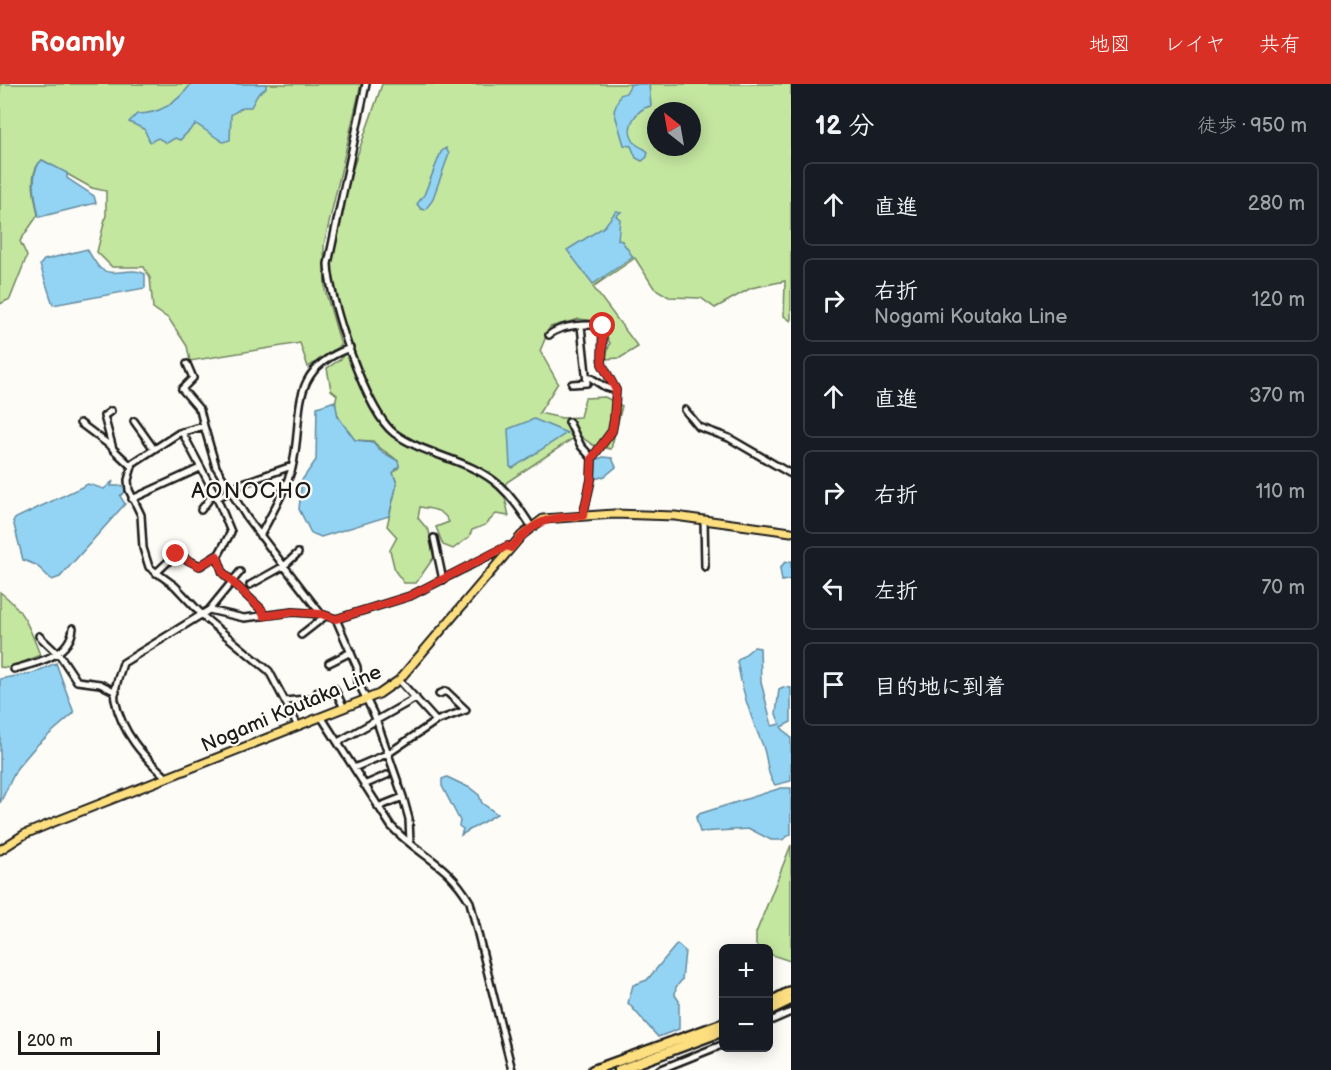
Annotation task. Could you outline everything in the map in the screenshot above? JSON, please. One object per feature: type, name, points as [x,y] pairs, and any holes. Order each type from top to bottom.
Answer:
[{"type":"highway","points":[[773,1001],[791,992]]},
{"type":"highway","points":[[773,1009],[791,1000]]},
{"type":"highway","points":[[593,1070],[719,1024]]},
{"type":"highway","points":[[620,1070],[719,1033]]},
{"type":"main road","points":[[531,526],[543,519],[644,514],[791,532]]},
{"type":"main road","name":"Nogami Koutaka Line","points":[[0,850],[25,834],[366,700],[399,680],[531,526]]},
{"type":"street","points":[[366,84],[327,264],[330,289],[350,348],[373,406],[391,431],[405,441],[487,477],[500,486],[531,526]]},
{"type":"street","points":[[549,335],[555,330],[592,325],[603,326],[602,364],[616,390],[612,431],[592,458],[591,480],[583,516]]},
{"type":"street","points":[[572,384],[586,383],[581,326]]},
{"type":"street","points":[[260,536],[292,466],[305,383],[312,370],[327,358],[350,348]]},
{"type":"street","points":[[187,364],[194,378],[182,389],[200,410],[216,467],[260,536],[323,616]]},
{"type":"street","points":[[591,378],[605,387],[616,390]]},
{"type":"street","points":[[685,410],[699,427],[729,438],[791,474]]},
{"type":"street","points":[[111,411],[104,416],[112,447]]},
{"type":"street","points":[[134,421],[154,449]]},
{"type":"street","points":[[569,422],[580,446],[592,458]]},
{"type":"street","points":[[80,423],[112,447],[132,466]]},
{"type":"street","points":[[204,426],[182,432],[132,466],[128,480],[132,499],[141,515],[143,548],[149,567],[175,586],[202,614],[269,671],[298,726]]},
{"type":"street","points":[[156,573],[175,554],[199,566],[217,556],[231,532],[216,496],[182,432]]},
{"type":"street","points":[[201,510],[216,496],[292,466]]},
{"type":"street","points":[[132,499],[201,468]]},
{"type":"street","points":[[704,520],[705,567]]},
{"type":"street","points":[[434,538],[443,580]]},
{"type":"street","points":[[208,610],[244,618],[293,612],[336,619],[399,601],[507,546],[511,548]]},
{"type":"street","points":[[250,585],[284,566],[298,553]]},
{"type":"street","points":[[217,556],[223,573],[262,610],[264,616]]},
{"type":"street","points":[[167,778],[128,735],[115,700],[123,663],[208,610],[240,572]]},
{"type":"street","points":[[301,635],[323,616]]},
{"type":"street","points":[[336,619],[357,667],[358,682],[389,753],[409,819],[410,842]]},
{"type":"street","points":[[14,669],[58,654],[72,636],[73,628]]},
{"type":"street","points":[[39,636],[58,654],[77,681],[100,684],[116,692]]},
{"type":"street","points":[[329,663],[351,652]]},
{"type":"street","points":[[399,680],[436,722]]},
{"type":"street","points":[[334,688],[345,708]]},
{"type":"street","points":[[285,701],[316,698],[318,691]]},
{"type":"street","points":[[354,768],[389,753],[436,722],[466,710],[446,691],[439,694]]},
{"type":"street","points":[[338,742],[416,698]]},
{"type":"street","points":[[322,718],[391,826],[448,870],[470,902],[512,1070]]},
{"type":"street","points":[[364,785],[387,775]]},
{"type":"street","points":[[378,807],[403,797]]},
{"type":"street","points":[[773,1020],[791,1012]]},
{"type":"street","points":[[660,1070],[719,1046]]},
{"type":"green space","points":[[0,84],[361,84],[324,245],[325,290],[341,345],[308,367],[300,343],[190,361],[187,346],[169,319],[153,308],[150,278],[144,267],[112,267],[97,252],[106,215],[106,191],[92,188],[42,160],[37,165],[33,178],[38,215],[20,241],[27,256],[10,299],[0,304]]},
{"type":"green space","points":[[382,84],[791,84],[791,321],[784,316],[785,281],[751,288],[715,308],[701,298],[669,297],[654,288],[635,258],[593,287],[638,347],[620,358],[605,359],[610,343],[597,321],[579,319],[550,327],[540,351],[558,383],[539,413],[562,418],[580,417],[585,398],[605,397],[622,406],[611,449],[593,445],[578,435],[507,482],[503,489],[509,516],[496,514],[485,525],[472,530],[469,537],[453,549],[443,545],[436,527],[449,522],[444,514],[437,510],[420,507],[418,518],[429,531],[434,557],[416,583],[404,583],[395,571],[390,550],[397,537],[387,526],[397,483],[393,473],[399,467],[398,461],[373,441],[355,440],[347,430],[337,413],[337,395],[331,390],[327,368],[341,359],[351,342],[338,307],[331,271],[332,249],[337,226],[358,152]]},
{"type":"green space","points":[[0,592],[21,613],[40,655],[9,668],[0,667]]},
{"type":"green space","points":[[791,845],[791,960],[773,955],[773,944],[756,944],[756,933]]},
{"type":"water","points":[[191,84],[266,84],[266,88],[258,94],[251,107],[243,107],[231,115],[230,140],[223,142],[196,124],[180,140],[175,138],[167,143],[158,138],[150,142],[144,129],[129,122],[137,114],[161,110],[180,97]]},
{"type":"water","points":[[631,84],[649,84],[651,102],[647,102],[647,107],[635,116],[630,133],[632,139],[647,151],[647,157],[642,161],[636,158],[631,146],[624,145],[614,111],[620,95],[626,93]]},
{"type":"water","points":[[446,148],[449,154],[432,201],[425,210],[421,209],[417,204],[424,195],[441,152]]},
{"type":"water","points":[[42,160],[67,173],[67,178],[94,196],[96,203],[39,217],[34,179]]},
{"type":"water","points":[[616,211],[621,212],[616,216],[620,219],[618,240],[622,241],[633,257],[593,284],[567,250],[604,227]]},
{"type":"water","points":[[87,249],[101,269],[111,272],[134,271],[145,274],[145,288],[53,305],[40,265],[44,260]]},
{"type":"water","points":[[335,401],[338,417],[355,440],[373,442],[382,452],[398,461],[399,466],[393,473],[397,484],[389,516],[321,537],[311,533],[299,509],[302,480],[316,460],[317,407]]},
{"type":"water","points":[[534,419],[567,433],[513,468],[510,467],[508,429]]},
{"type":"water","points":[[603,457],[612,458],[616,467],[605,476],[595,479],[596,460]]},
{"type":"water","points":[[113,481],[111,486],[124,486],[126,491],[120,496],[125,504],[60,577],[52,580],[36,565],[23,560],[13,521],[16,518],[88,484],[104,489]]},
{"type":"water","points":[[791,561],[791,579],[782,581],[780,569],[784,563]]},
{"type":"water","points":[[754,647],[760,648],[761,682],[772,726],[780,724],[776,714],[779,689],[791,688],[791,722],[781,727],[791,738],[791,781],[775,785],[746,702],[737,661]]},
{"type":"water","points":[[56,663],[74,713],[36,746],[17,768],[0,803],[0,679],[33,673]]},
{"type":"water","points":[[447,777],[470,788],[479,795],[482,803],[497,814],[461,835],[463,829],[459,826],[460,821],[442,786],[442,779]]},
{"type":"water","points":[[781,788],[791,788],[791,834],[782,840],[771,840],[750,829],[700,832],[696,818],[699,814]]},
{"type":"water","points":[[677,944],[685,951],[682,980],[676,987],[675,995],[679,1001],[679,1029],[658,1037],[628,1003],[633,985],[647,980]]},
{"type":"district","name":"AONOCHO","points":[[252,490]]},
{"type":"route","points":[[176,554],[199,566],[217,556],[223,573],[262,610],[264,616],[293,612],[321,614],[324,617],[336,619],[399,601],[507,546],[511,548],[531,526],[543,519],[583,516],[591,480],[592,458],[606,442],[612,431],[614,420],[616,390],[614,382],[602,364],[603,326]]}]
